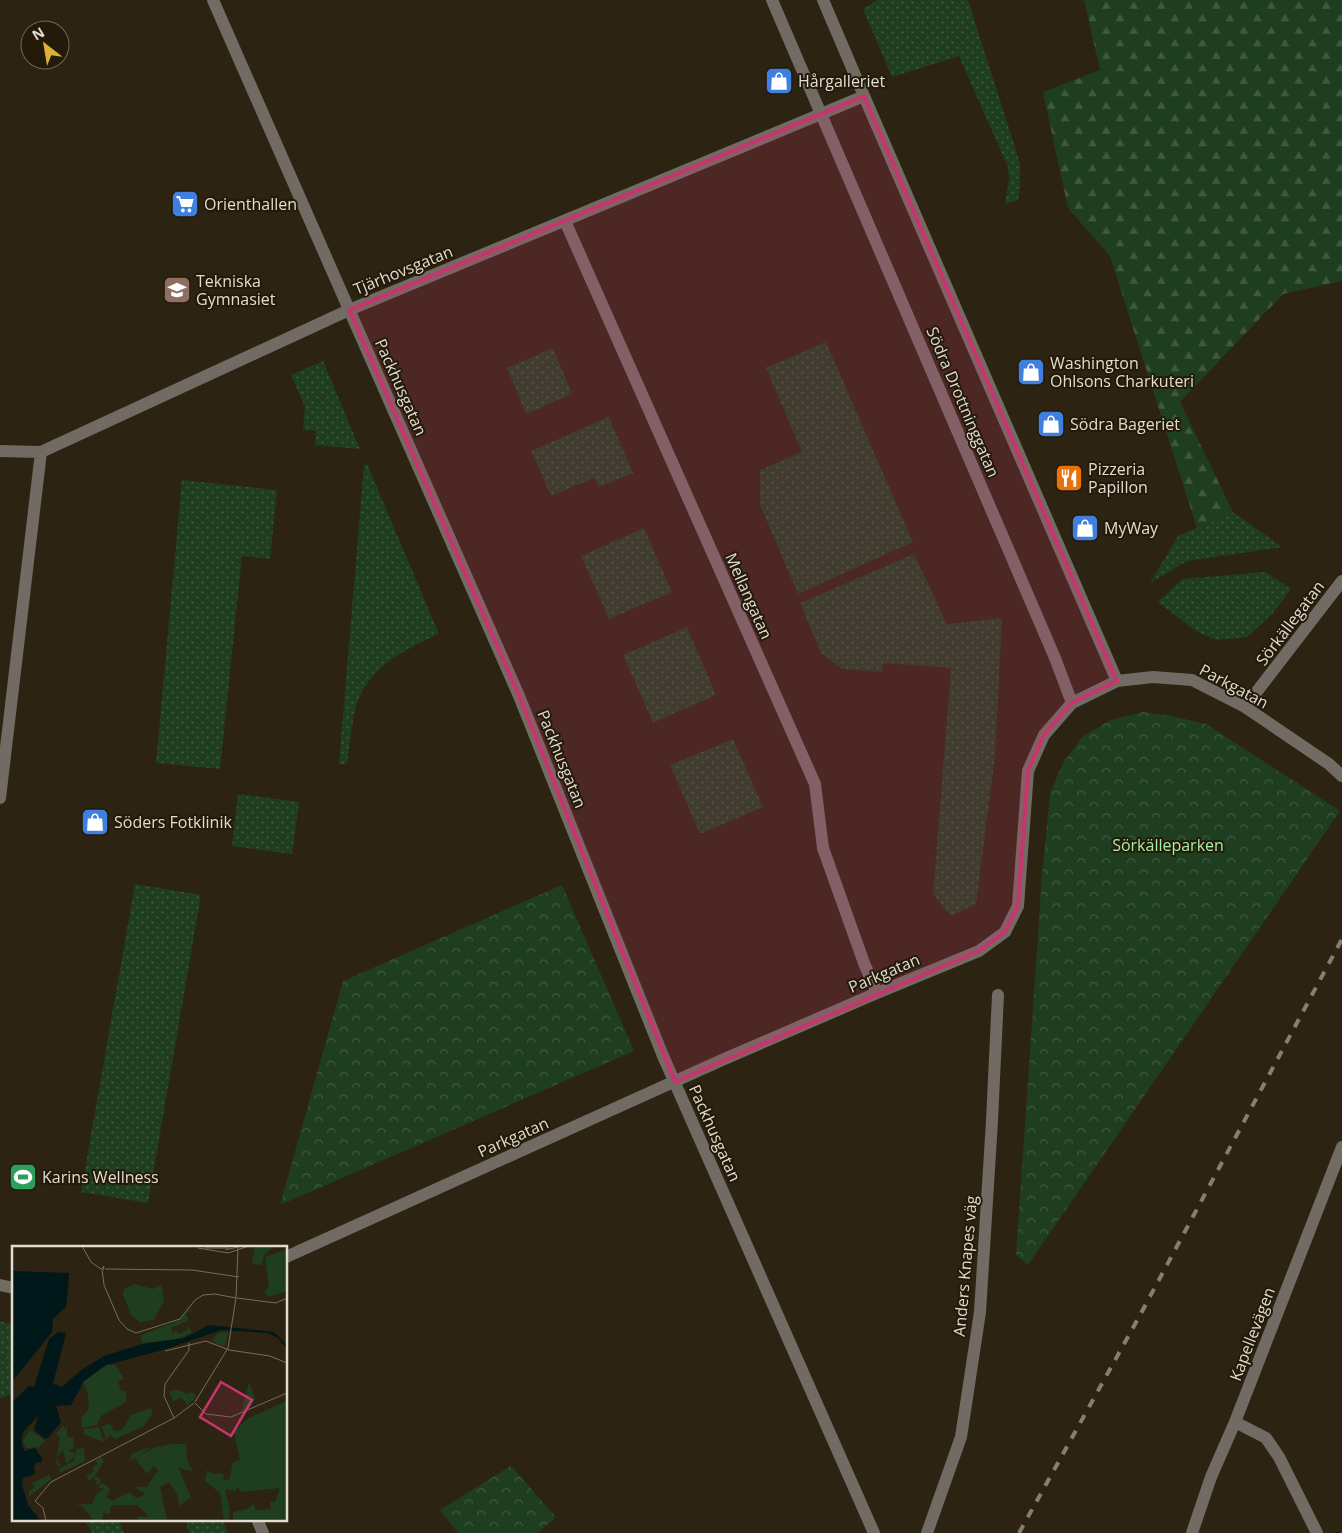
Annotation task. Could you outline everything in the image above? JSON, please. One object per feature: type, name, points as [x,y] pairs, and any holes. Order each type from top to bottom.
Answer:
[{"type":"street","name":"Packhusgatan","points":[[213,0],[519,696],[663,1056],[874,1533]]},
{"type":"street","name":"Södra Drottninggatan","points":[[772,0],[1052,649],[1072,703]]},
{"type":"street","name":"Södra Drottninggatan","points":[[823,0],[1117,681]]},
{"type":"street","points":[[821,114],[864,96]]},
{"type":"street","name":"Tjärhovsgatan","points":[[0,450],[41,452],[349,310],[821,114]]},
{"type":"street","name":"Mellangatan","points":[[565,221],[815,784],[823,848],[864,963],[877,993]]},
{"type":"street","points":[[0,798],[41,452]]},
{"type":"street","name":"Sörkällegatan","points":[[1245,707],[1342,581]]},
{"type":"street","name":"Parkgatan","points":[[288,1256],[675,1082],[877,993],[979,951],[1005,932],[1018,906],[1028,771],[1044,735],[1072,703],[1117,681],[1153,677],[1192,680],[1245,707],[1329,764],[1342,776]]},
{"type":"street","name":"Anders Knapes väg","points":[[927,1533],[960,1437],[980,1312],[998,995]]},
{"type":"street","name":"Kapellevägen","points":[[1192,1533],[1211,1478],[1235,1422],[1342,1147]]},
{"type":"street","points":[[1235,1422],[1266,1438],[1279,1457],[1317,1533]]},
{"type":"street","points":[[257,1520],[263,1533]]},
{"type":"highlighted area","points":[[864,96],[1117,681],[1072,703],[1044,735],[1028,771],[1018,906],[1005,932],[979,951],[675,1082],[519,696],[349,310]]},
{"type":"green space","points":[[878,0],[968,0],[1020,163],[1018,200],[1005,204],[1009,180],[1008,167],[959,56],[892,77],[863,9]]},
{"type":"green space","points":[[1084,0],[1342,0],[1342,281],[1283,294],[1180,402],[1233,512],[1197,528],[1110,256],[1068,208],[1043,92],[1100,70]]},
{"type":"green space","points":[[826,342],[913,542],[798,594],[760,505],[760,470],[802,452],[766,368]]},
{"type":"green space","points":[[553,348],[572,394],[526,414],[507,368]]},
{"type":"green space","points":[[323,361],[360,449],[315,445],[316,431],[303,430],[305,407],[291,375]]},
{"type":"green space","points":[[609,417],[633,473],[599,487],[594,478],[551,496],[531,451]]},
{"type":"green space","points":[[367,464],[439,634],[400,654],[378,671],[368,682],[356,707],[347,764],[339,764],[364,465]]},
{"type":"green space","points":[[182,480],[277,490],[270,559],[242,556],[220,769],[156,763]]},
{"type":"green space","points":[[1233,512],[1282,547],[1187,561],[1150,583],[1178,536]]},
{"type":"green space","points":[[644,528],[672,592],[609,619],[581,556]]},
{"type":"green space","points":[[914,554],[947,624],[1002,618],[995,757],[976,904],[951,916],[933,894],[951,668],[883,663],[882,672],[842,669],[821,653],[800,603]]},
{"type":"green space","points":[[1265,572],[1291,589],[1273,613],[1247,637],[1217,640],[1197,632],[1158,602],[1182,579]]},
{"type":"green space","points":[[687,627],[716,695],[653,723],[623,655]]},
{"type":"green space","name":"Sörkälleparken","points":[[1143,712],[1206,724],[1340,811],[1028,1265],[1016,1255],[1042,876],[1050,793],[1063,763],[1082,737],[1111,720]]},
{"type":"green space","points":[[733,739],[763,807],[700,834],[670,765]]},
{"type":"green space","points":[[238,794],[299,802],[292,854],[232,846]]},
{"type":"green space","points":[[135,884],[201,895],[148,1203],[81,1192]]},
{"type":"green space","points":[[562,885],[634,1051],[280,1205],[343,981]]},
{"type":"green space","points":[[0,1321],[12,1324],[12,1394],[0,1398]]},
{"type":"green space","points":[[511,1466],[556,1517],[538,1533],[458,1533],[440,1510]]},
{"type":"green space","points":[[83,1520],[118,1520],[124,1533],[92,1533]]},
{"type":"green space","points":[[184,1520],[222,1520],[228,1533],[190,1533]]},
{"type":"railway","points":[[1019,1533],[1139,1317],[1342,939]]},
{"type":"place","name":"Hårgalleriet","points":[[779,81]]},
{"type":"place","name":"Orienthallen","points":[[185,204]]},
{"type":"place","name":"Tekniska Gymnasiet","points":[[177,290]]},
{"type":"place","name":"Washington Ohlsons Charkuteri","points":[[1031,372]]},
{"type":"place","name":"Södra Bageriet","points":[[1051,424]]},
{"type":"place","name":"Pizzeria Papillon","points":[[1069,478]]},
{"type":"place","name":"MyWay","points":[[1085,528]]},
{"type":"place","name":"Söders Fotklinik","points":[[95,822]]},
{"type":"place","name":"Karins Wellness","points":[[23,1177]]}]
